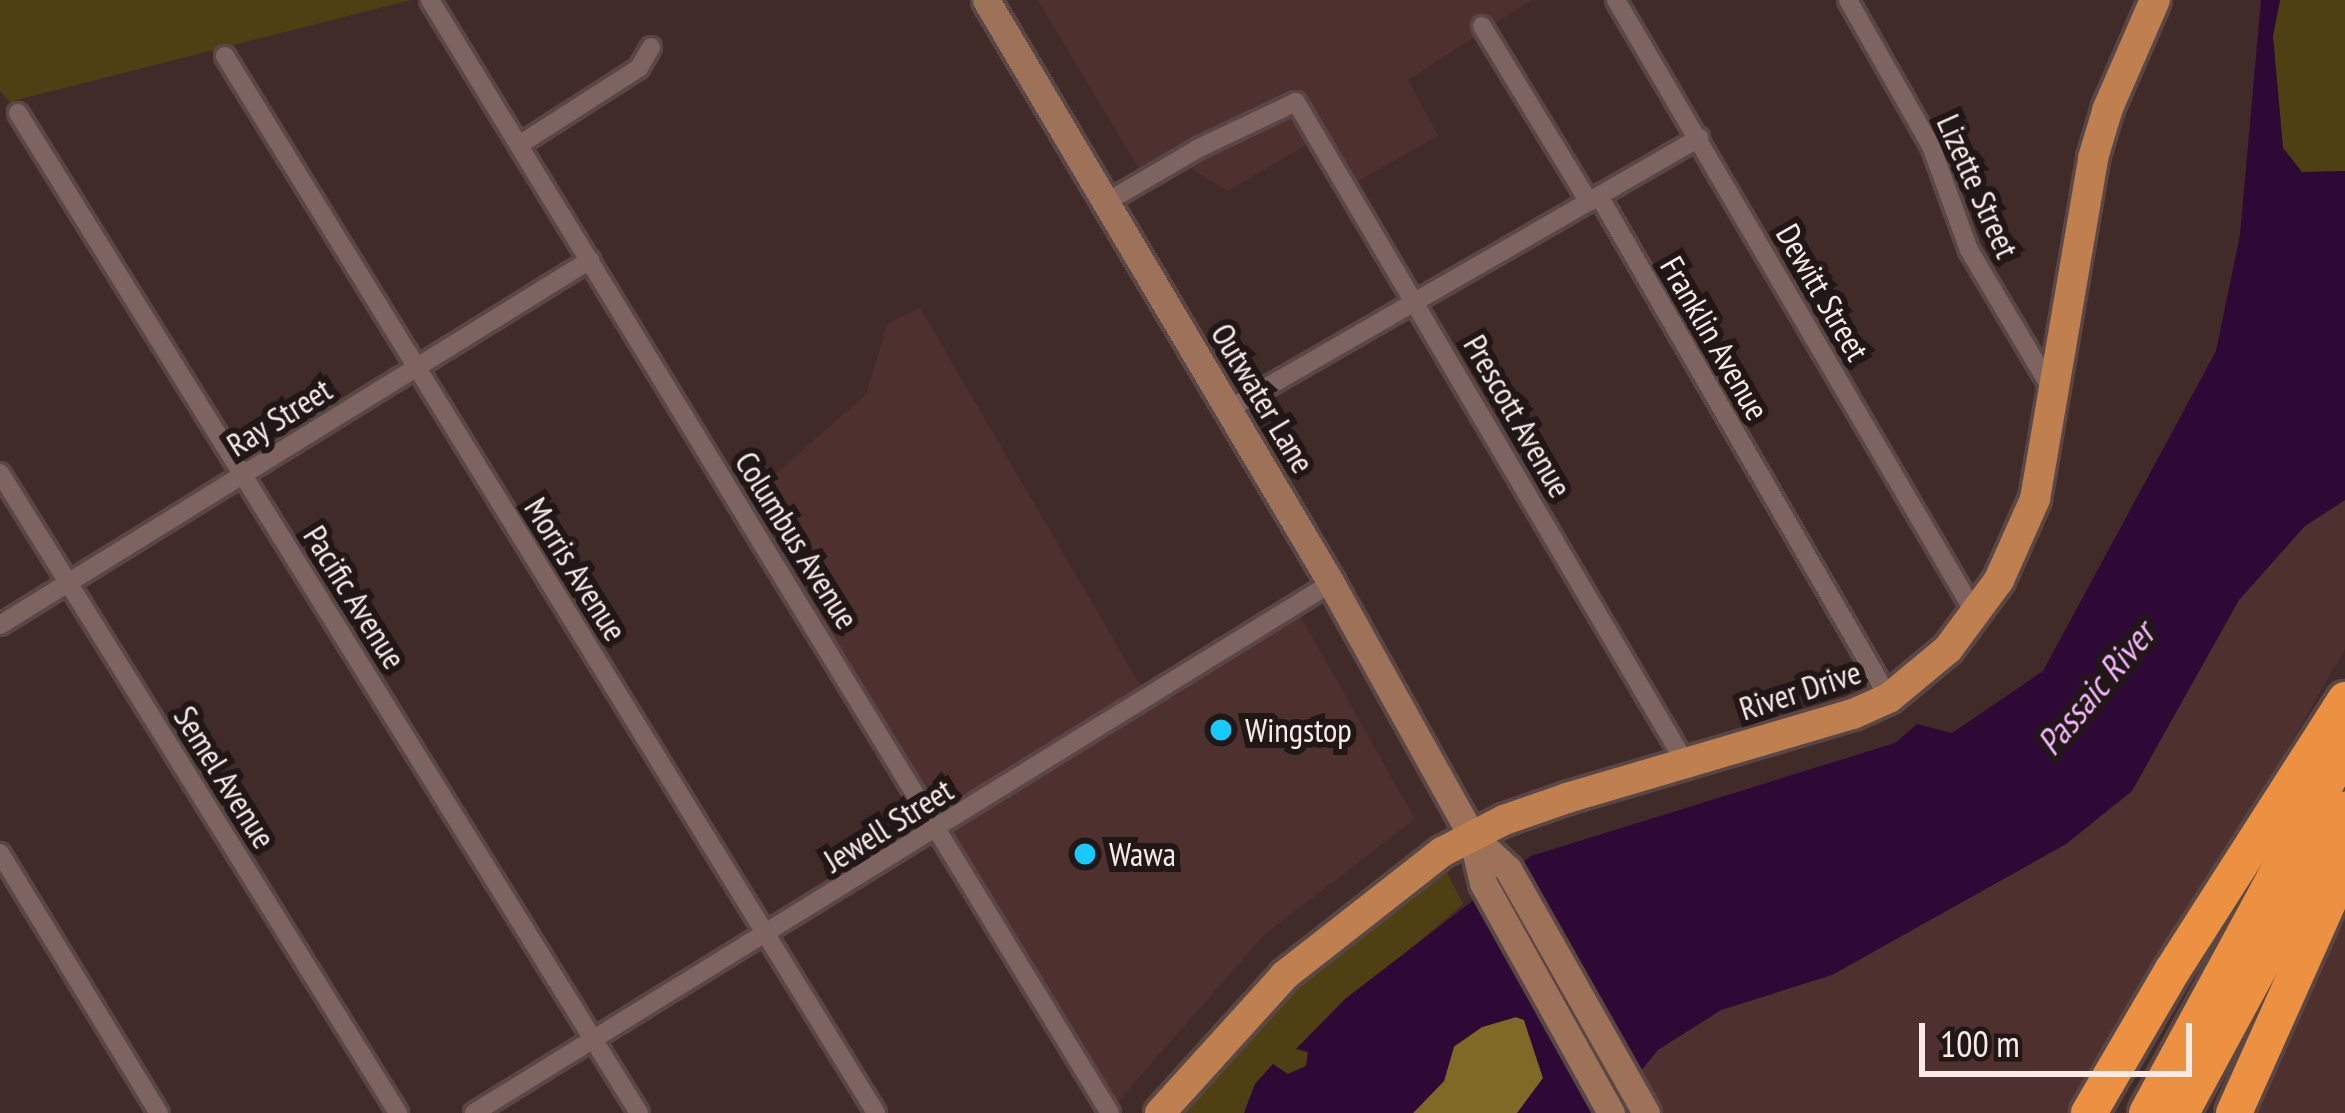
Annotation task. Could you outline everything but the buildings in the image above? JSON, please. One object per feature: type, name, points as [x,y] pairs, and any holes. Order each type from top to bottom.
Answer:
[{"type":"highway","points":[[2089,1113],[2172,970],[2345,700]]},
{"type":"highway","points":[[2147,1113],[2345,748]]},
{"type":"highway","points":[[2181,1113],[2345,810]]},
{"type":"highway","points":[[2234,1113],[2345,865]]},
{"type":"main road","name":"River Drive","points":[[1160,1113],[1285,975],[1386,891],[1472,836],[1536,808],[1814,727],[1889,698],[1919,677],[1976,615],[2019,543],[2048,449],[2093,158],[2108,108],[2156,0]]},
{"type":"street","name":"Columbus Avenue","points":[[430,0],[1110,1113]]},
{"type":"street","name":"Outwater Lane","points":[[986,0],[1331,583],[1495,876],[1646,1113]]},
{"type":"street","name":"Dewitt Street","points":[[1616,0],[1976,615]]},
{"type":"street","name":"Lizette Street","points":[[1847,0],[1931,146],[1969,250],[2056,395]]},
{"type":"street","name":"Franklin Avenue","points":[[1482,26],[1594,199],[1889,698]]},
{"type":"street","points":[[519,145],[639,68],[651,46]]},
{"type":"street","name":"Morris Avenue","points":[[225,56],[876,1113]]},
{"type":"street","name":"Prescott Avenue","points":[[1106,203],[1199,148],[1296,102],[1685,762]]},
{"type":"street","name":"Pacific Avenue","points":[[18,112],[639,1113]]},
{"type":"street","points":[[1229,409],[1700,138]]},
{"type":"street","name":"Ray Street","points":[[0,625],[590,260]]},
{"type":"street","name":"Semel Avenue","points":[[0,473],[398,1113]]},
{"type":"street","name":"Jewell Street","points":[[474,1113],[1331,583]]},
{"type":"street","points":[[0,853],[159,1113]]},
{"type":"street","name":"Outwater Lane","points":[[1495,876],[1611,1113]]},
{"type":"shaded area","points":[[0,0],[411,0],[9,102],[0,90]]},
{"type":"shaded area","points":[[1038,0],[1531,0],[1408,80],[1438,136],[1344,189],[1313,141],[1228,191],[1180,162],[1146,180]]},
{"type":"shaded area","points":[[2280,0],[2345,0],[2345,171],[2302,172],[2283,148],[2273,36]]},
{"type":"shaded area","points":[[920,308],[1143,690],[1294,605],[1415,819],[1264,935],[1114,1106],[743,503],[866,394],[888,323]]},
{"type":"shaded area","points":[[2345,500],[2345,649],[2077,1113],[1606,1113],[1658,1050],[1721,1010],[1832,975],[2066,844],[2132,791],[2239,600],[2305,526]]},
{"type":"shaded area","points":[[1438,855],[1463,904],[1359,993],[1345,999],[1303,1048],[1310,1056],[1306,1066],[1287,1074],[1273,1065],[1255,1084],[1244,1113],[1160,1113],[1175,1093]]},
{"type":"shaded area","points":[[2345,902],[2345,1113],[2252,1113]]},
{"type":"shaded area","points":[[1516,1017],[1524,1020],[1543,1078],[1527,1105],[1517,1113],[1413,1113],[1444,1081],[1454,1047],[1482,1027]]},
{"type":"water","name":"Passaic River","points":[[2261,0],[2280,0],[2273,36],[2283,148],[2302,172],[2345,171],[2345,500],[2305,526],[2239,600],[2132,791],[2066,844],[1832,975],[1721,1010],[1658,1050],[1606,1113],[1517,1113],[1543,1078],[1524,1020],[1516,1017],[1482,1027],[1454,1046],[1444,1081],[1413,1113],[1244,1113],[1255,1084],[1273,1064],[1288,1074],[1306,1066],[1308,1052],[1296,1049],[1345,999],[1531,856],[1895,743],[1917,724],[1952,733],[2043,671],[2216,351],[2240,235]]},
{"type":"place","name":"Wingstop","points":[[1221,730]]},
{"type":"place","name":"Wawa","points":[[1085,854]]}]
